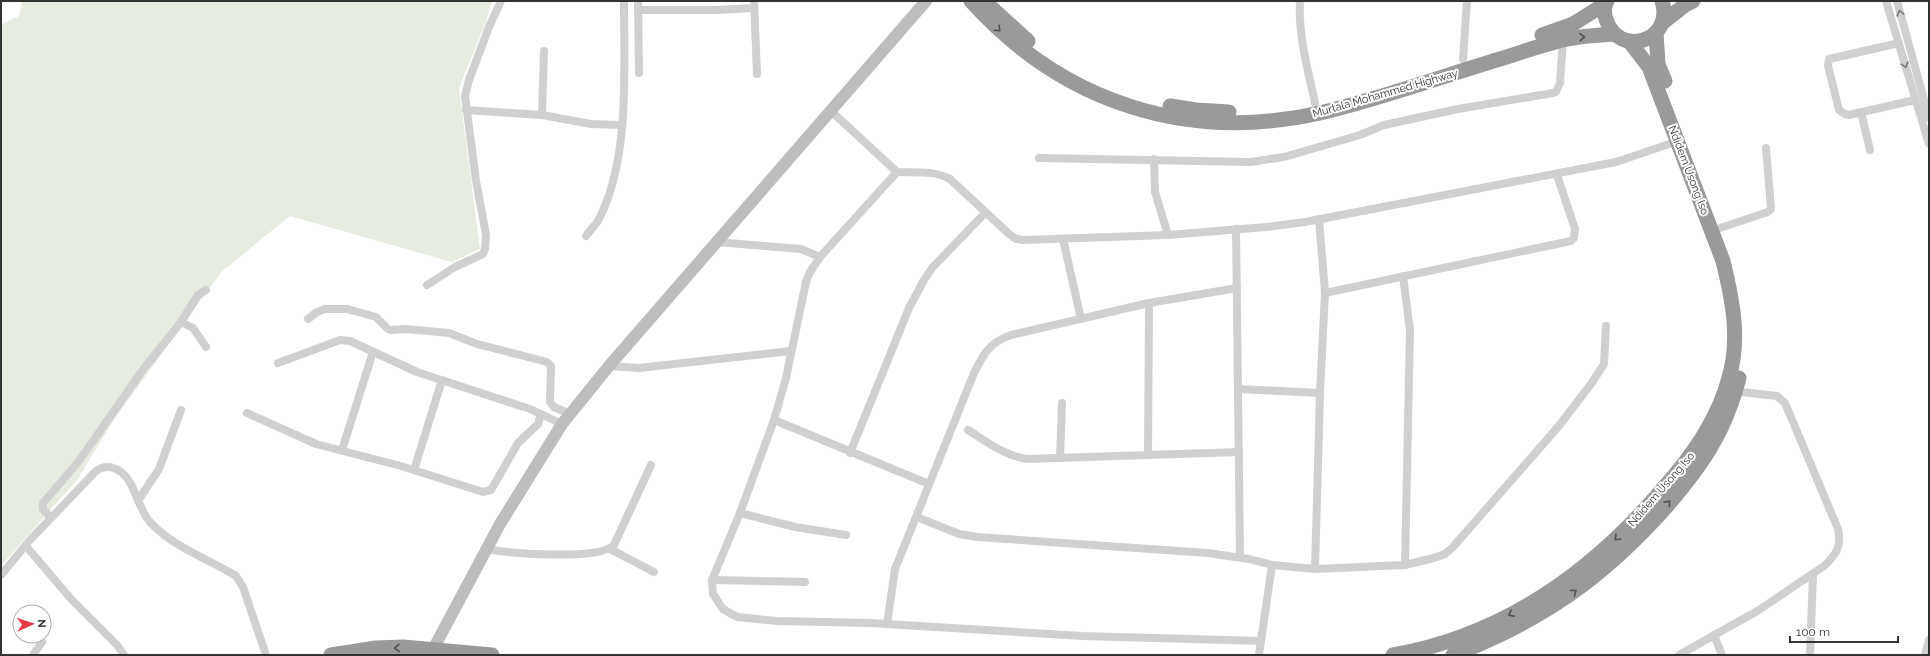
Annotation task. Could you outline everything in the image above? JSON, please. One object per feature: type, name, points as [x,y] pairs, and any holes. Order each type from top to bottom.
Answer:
[{"type":"highway","name":"Murtala Mohammed Highway","points":[[971,1],[1008,38],[1062,77],[1099,96],[1135,109],[1195,122],[1277,120],[1319,113],[1563,40],[1614,34]]},
{"type":"highway","name":"Murtala Mohammed Highway","points":[[984,1],[1018,33],[1054,61],[1110,91],[1138,100],[1184,109],[1248,113],[1315,103],[1380,86],[1561,30],[1580,21],[1606,2]]},
{"type":"highway","name":"Ndidem Usong Iso","points":[[1453,655],[1486,642],[1522,625],[1552,607],[1593,578],[1644,531],[1688,481],[1708,453],[1743,351],[1742,323],[1735,271],[1658,64],[1659,28],[1664,15],[1662,1]]},
{"type":"highway","points":[[1606,2],[1604,15],[1608,26],[1614,34],[1629,41],[1646,40],[1685,5],[1693,1]]},
{"type":"highway","name":"Ndidem Usong Iso","points":[[1629,41],[1649,67],[1713,231],[1731,294],[1735,348],[1730,391]]},
{"type":"highway","name":"Ndidem Usong Iso","points":[[1393,655],[1447,643],[1480,630],[1516,612],[1556,587],[1610,545],[1638,517],[1718,423]]},
{"type":"highway","points":[[1632,543],[1638,517]]},
{"type":"highway","points":[[1552,607],[1556,587]]},
{"type":"highway","points":[[331,655],[376,648],[402,647],[431,652],[492,655]]},
{"type":"street","points":[[427,285],[455,267],[483,254],[485,249],[486,235],[465,96],[469,80],[489,27],[501,1]]},
{"type":"street","points":[[586,236],[600,219],[610,194],[616,171],[622,125],[624,1]]},
{"type":"street","points":[[638,1],[639,73]]},
{"type":"street","points":[[431,652],[486,549],[562,424],[609,366],[926,1]]},
{"type":"street","points":[[1300,1],[1300,15],[1307,69],[1315,103]]},
{"type":"street","points":[[1463,60],[1467,1]]},
{"type":"street","points":[[1886,1],[1929,144]]},
{"type":"street","points":[[1897,1],[1929,118]]},
{"type":"street","points":[[638,10],[717,10],[754,4],[757,74]]},
{"type":"street","points":[[1039,158],[1264,161],[1360,135],[1384,125],[1458,109],[1556,92],[1560,83],[1563,40]]},
{"type":"street","points":[[1899,43],[1832,57],[1828,61],[1839,110],[1844,114],[1861,112],[1915,100]]},
{"type":"street","points":[[542,115],[544,51]]},
{"type":"street","points":[[466,110],[542,115],[578,122],[622,125]]},
{"type":"street","points":[[832,111],[897,172],[935,173],[943,175],[950,179],[985,213],[1016,239],[1062,240],[1168,235],[1266,227],[1319,219],[1616,162],[1678,141]]},
{"type":"street","points":[[1861,112],[1870,150]]},
{"type":"street","points":[[1720,228],[1768,212],[1771,209],[1766,148]]},
{"type":"street","points":[[1154,159],[1155,192],[1168,235]]},
{"type":"street","points":[[897,172],[820,257],[812,268],[806,282],[774,420],[740,513],[712,580],[713,594],[717,602],[723,609],[737,617],[777,622],[887,624],[1082,636],[1261,641]]},
{"type":"street","points":[[1325,293],[1571,241],[1574,238],[1575,229],[1557,174]]},
{"type":"street","points":[[850,453],[909,308],[924,280],[932,268],[985,213]]},
{"type":"street","points":[[1315,569],[1320,393],[1325,293],[1319,219]]},
{"type":"street","points":[[1236,229],[1240,557]]},
{"type":"street","points":[[1062,240],[1081,319]]},
{"type":"street","points":[[718,242],[801,250],[820,257]]},
{"type":"street","points":[[1403,276],[1410,330],[1405,565]]},
{"type":"street","points":[[887,624],[895,569],[974,373],[984,354],[992,344],[1011,334],[1149,303],[1237,288]]},
{"type":"street","points":[[51,518],[43,509],[43,503],[79,460],[142,371],[181,322],[198,295],[206,290]]},
{"type":"street","points":[[1148,454],[1149,303]]},
{"type":"street","points":[[308,319],[317,312],[325,309],[347,309],[376,317],[388,329],[391,330],[406,329],[449,333],[477,344],[547,362],[550,366],[550,402],[554,407],[570,414]]},
{"type":"street","points":[[181,322],[193,328],[206,347]]},
{"type":"street","points":[[917,517],[959,534],[977,537],[1200,552],[1240,557],[1272,565],[1315,569],[1405,565],[1434,558],[1449,550],[1558,427],[1591,384],[1604,364],[1606,326]]},
{"type":"street","points":[[278,363],[340,340],[350,341],[417,372],[541,414],[562,424]]},
{"type":"street","points":[[609,366],[640,368],[791,351]]},
{"type":"street","points":[[342,450],[374,352]]},
{"type":"street","points":[[414,470],[442,380]]},
{"type":"street","points":[[1238,389],[1320,393]]},
{"type":"street","points":[[1679,655],[1759,610],[1813,574],[1832,558],[1839,544],[1838,529],[1785,403],[1781,398],[1771,394],[1730,391]]},
{"type":"street","points":[[1060,458],[1062,403]]},
{"type":"street","points":[[138,501],[159,469],[181,410]]},
{"type":"street","points":[[247,413],[316,444],[414,470],[479,492],[487,492],[494,485],[518,443],[538,424],[541,414]]},
{"type":"street","points":[[774,420],[850,453],[929,484]]},
{"type":"street","points":[[968,430],[1015,458],[1027,459],[1239,452]]},
{"type":"street","points":[[486,549],[534,554],[602,551],[610,549],[614,545],[651,465]]},
{"type":"street","points":[[1,575],[51,518],[96,471],[104,466],[116,469],[122,473],[149,521],[169,540],[236,576],[243,586],[266,655]]},
{"type":"street","points":[[740,513],[795,527],[846,535]]},
{"type":"street","points":[[26,546],[71,599],[117,645],[124,655]]},
{"type":"street","points":[[610,549],[654,572]]},
{"type":"street","points":[[1259,655],[1272,565]]},
{"type":"street","points":[[1810,655],[1813,574]]},
{"type":"street","points":[[712,580],[805,582]]},
{"type":"street","points":[[1714,635],[1722,655]]},
{"type":"street","points":[[1925,655],[1929,640]]},
{"type":"street","points":[[33,655],[41,644]]},
{"type":"shaded area","points":[[22,1],[492,1],[486,22],[459,88],[480,249],[452,262],[290,216],[222,271],[115,418],[77,480],[1,566],[1,25],[19,16]]}]
